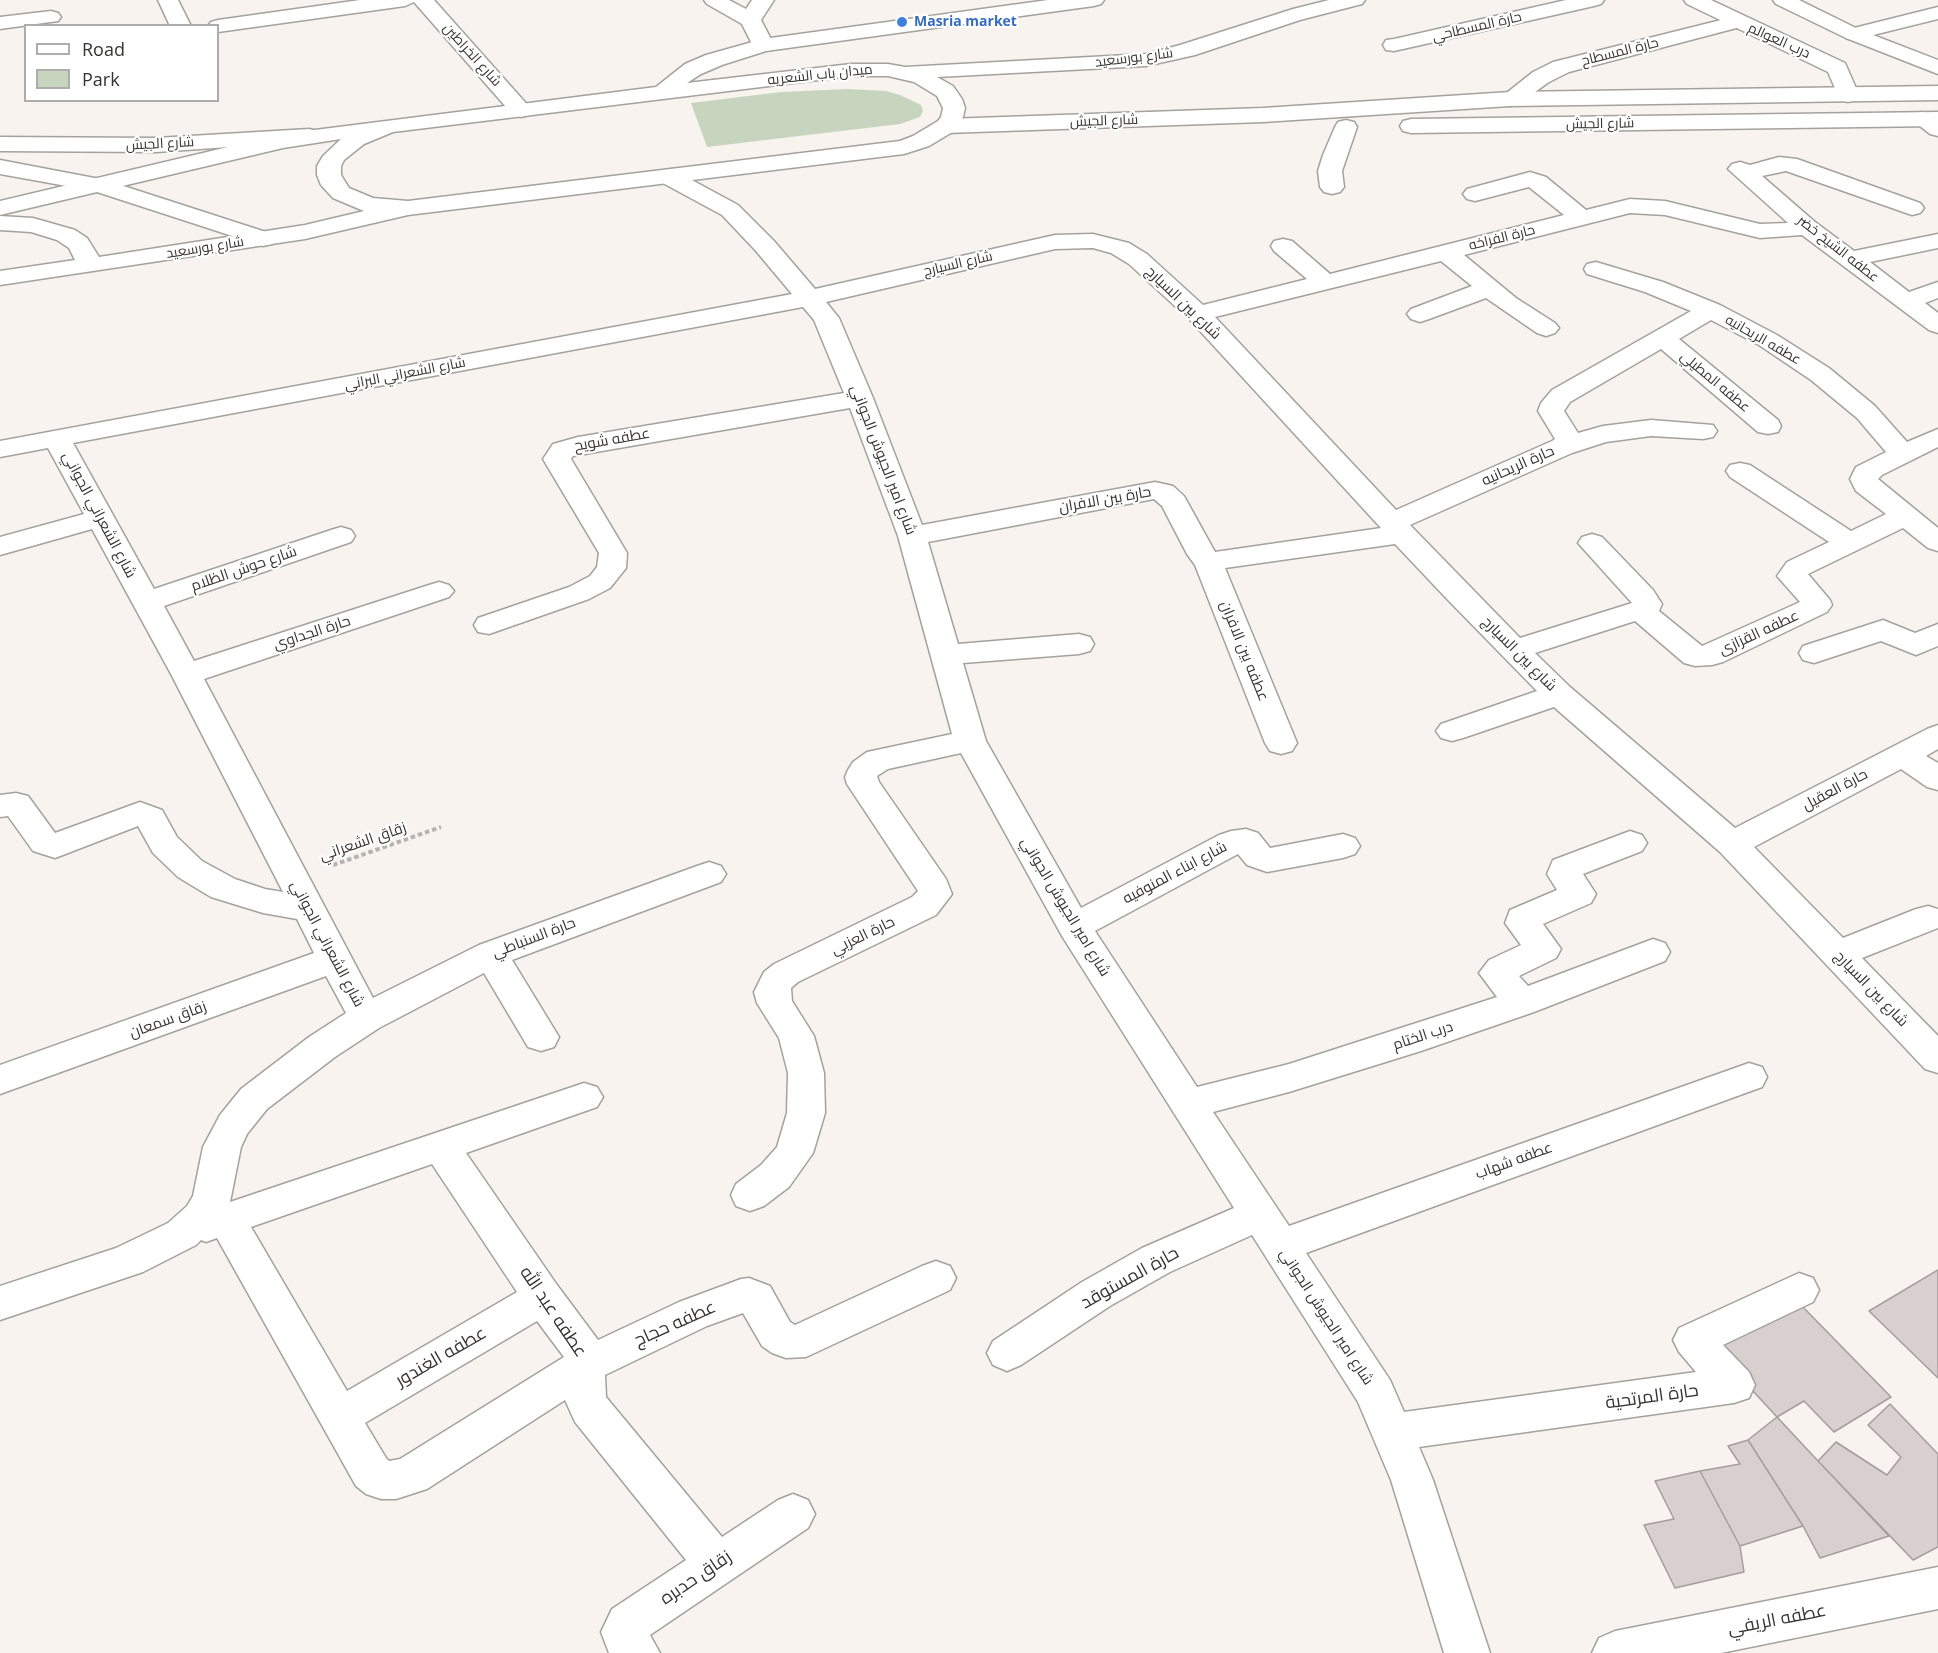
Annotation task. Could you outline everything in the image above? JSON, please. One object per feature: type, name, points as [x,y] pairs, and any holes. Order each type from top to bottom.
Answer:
[{"type":"street","points":[[168,0],[180,24]]},
{"type":"street","points":[[219,26],[405,0]]},
{"type":"street","name":"شارع الخراطين","points":[[423,0],[521,110]]},
{"type":"street","points":[[714,0],[751,20],[763,45]]},
{"type":"street","points":[[751,20],[757,7],[764,0]]},
{"type":"street","points":[[660,93],[693,69],[763,45],[1094,0]]},
{"type":"street","name":"شارع بورسعيد","points":[[906,73],[1146,60],[1187,51],[1293,15],[1354,0]]},
{"type":"street","name":"حارة المسطاحي","points":[[1394,45],[1594,0]]},
{"type":"street","name":"درب العوالم","points":[[1694,0],[1837,68],[1848,95]]},
{"type":"street","points":[[1783,0],[1853,33],[1938,68]]},
{"type":"street","points":[[1853,33],[1938,13]]},
{"type":"street","points":[[0,23],[51,17]]},
{"type":"street","name":"حارة المسطاح","points":[[1510,99],[1541,77],[1561,67],[1737,22]]},
{"type":"street","name":"ميدان باب الشعريه","points":[[869,68],[906,73],[935,83],[951,99],[954,108],[952,117],[946,126],[935,134],[904,147],[408,208],[387,208],[353,200],[333,184],[329,176],[329,166],[334,156],[343,147],[356,139],[389,126],[660,93],[869,68]]},
{"type":"street","name":"شارع الجيش","points":[[946,126],[1263,115],[1510,99],[1938,93]]},
{"type":"street","name":"شارع الجيش","points":[[1263,115],[1318,126],[1346,127],[1932,123]]},
{"type":"street","points":[[0,208],[255,148],[320,135],[389,126]]},
{"type":"street","points":[[1332,187],[1330,171],[1346,127]]},
{"type":"street","name":"شارع الجيش","points":[[0,144],[126,146],[320,135]]},
{"type":"street","name":"عطفه الشيخ خضر","points":[[1912,208],[1789,164],[1743,172],[1807,227],[1938,325]]},
{"type":"street","points":[[0,167],[97,185],[153,201],[263,239]]},
{"type":"street","name":"شارع امير الجيوش الجواني","points":[[669,177],[730,210],[826,318],[860,398],[912,536],[970,741],[1074,927],[1375,1393],[1412,1480],[1467,1653]]},
{"type":"street","points":[[1475,194],[1526,180],[1534,181],[1581,218]]},
{"type":"street","name":"حارة الفراخه","points":[[1198,314],[1630,206],[1651,206],[1760,231],[1807,227]]},
{"type":"street","name":"شارع بورسعيد","points":[[0,278],[263,239],[346,224],[408,208]]},
{"type":"street","points":[[0,223],[33,225],[66,235],[78,243],[86,253],[89,266]]},
{"type":"street","name":"شارع السيارج","points":[[810,298],[1055,242],[1072,240],[1108,244]]},
{"type":"street","points":[[1850,259],[1938,242]]},
{"type":"street","name":"شارع بين السيارج","points":[[1108,244],[1138,259],[1198,314],[1514,650],[1559,694],[1732,844],[1938,1059]]},
{"type":"street","points":[[1283,246],[1325,282]]},
{"type":"street","points":[[1445,252],[1488,289],[1546,328]]},
{"type":"street","name":"عطفه الريحانيه","points":[[1596,269],[1654,287],[1711,310],[1768,340],[1820,374],[1866,412],[1903,454]]},
{"type":"street","points":[[1420,314],[1488,289]]},
{"type":"street","points":[[1906,302],[1938,289]]},
{"type":"street","name":"شارع الشعراني البراني","points":[[0,449],[810,298]]},
{"type":"street","name":"حارة الريحانيه","points":[[1398,528],[1562,447],[1569,440],[1551,411],[1554,403],[1561,396],[1711,310]]},
{"type":"street","name":"عطفه المطيلي","points":[[1663,338],[1768,426]]},
{"type":"street","name":"عطفه شويح","points":[[489,625],[579,592],[600,582],[611,568],[613,553],[557,459],[563,450],[578,445],[860,398]]},
{"type":"street","points":[[1562,447],[1603,434],[1651,428],[1703,431]]},
{"type":"street","name":"شارع الشعراني الجواني","points":[[0,1304],[129,1260],[183,1234],[201,1217],[212,1200],[222,1147],[233,1125],[254,1099],[322,1047],[366,1018],[186,674],[56,437]]},
{"type":"street","points":[[1938,437],[1872,469],[1866,473],[1864,479],[1866,484],[1938,542]]},
{"type":"street","points":[[1740,471],[1850,543]]},
{"type":"street","name":"حارة بين الافران","points":[[912,536],[1155,490],[1163,492],[1174,501],[1201,554],[1207,559]]},
{"type":"street","name":"عطفه القزازى","points":[[1592,543],[1643,597],[1647,604],[1644,612],[1695,656],[1712,655],[1817,606],[1815,600],[1796,581],[1793,572],[1905,516]]},
{"type":"street","points":[[0,546],[100,518]]},
{"type":"street","points":[[1207,559],[1214,561],[1398,528]]},
{"type":"street","name":"شارع حوش الظلام","points":[[146,602],[341,536]]},
{"type":"street","name":"عطفه بين الافران","points":[[1207,559],[1281,742]]},
{"type":"street","name":"حارة الجداوي","points":[[186,674],[439,591]]},
{"type":"street","points":[[1514,650],[1634,611],[1644,612]]},
{"type":"street","points":[[1814,653],[1883,630],[1916,645],[1938,634]]},
{"type":"street","points":[[945,655],[1079,644]]},
{"type":"street","points":[[1452,731],[1559,694]]},
{"type":"street","name":"حارة العقيل","points":[[1732,844],[1938,736]]},
{"type":"street","name":"حارة العزبي","points":[[750,1196],[775,1176],[794,1153],[806,1113],[806,1073],[796,1036],[775,1003],[772,992],[776,981],[786,972],[924,906],[935,894],[934,888],[863,784],[861,777],[864,770],[878,760],[970,741]]},
{"type":"street","points":[[1903,755],[1938,779]]},
{"type":"street","points":[[0,806],[16,804],[45,843],[55,846],[140,813],[150,818],[165,845],[190,868],[223,888],[263,901],[300,893]]},
{"type":"street","name":"شارع ابناء المنوفيه","points":[[1074,927],[1231,843],[1246,841],[1259,857],[1266,860],[1343,846]]},
{"type":"street","points":[[1521,1003],[1497,974],[1501,969],[1544,949],[1522,923],[1522,919],[1580,894],[1564,874],[1565,868],[1630,843]]},
{"type":"street","name":"حارة السنباطي","points":[[366,1018],[491,954],[709,874]]},
{"type":"street","points":[[1838,954],[1928,918]]},
{"type":"street","name":"درب الختام","points":[[1188,1104],[1322,1068],[1521,1003],[1653,952]]},
{"type":"street","points":[[491,954],[541,1037]]},
{"type":"street","name":"زقاق سمعان","points":[[0,1080],[335,959]]},
{"type":"street","name":"عطفه شهاب","points":[[1270,1230],[1749,1077]]},
{"type":"street","points":[[183,1234],[584,1097]]},
{"type":"street","name":"عطفه عبد الله","points":[[441,1147],[543,1297],[585,1354],[588,1364],[583,1380],[590,1409],[716,1563]]},
{"type":"street","points":[[226,1219],[339,1416]]},
{"type":"street","name":"حارة المستوقد","points":[[1007,1353],[1096,1294],[1156,1260],[1270,1230]]},
{"type":"street","name":"عطفه حجاج","points":[[339,1416],[371,1472],[381,1480],[396,1480],[412,1475],[588,1364],[693,1314],[741,1296],[749,1295],[756,1298],[776,1334],[786,1341],[795,1342],[806,1340],[936,1278]]},
{"type":"street","name":"حارة المرتحية","points":[[1393,1432],[1734,1385],[1692,1340],[1799,1290]]},
{"type":"street","name":"عطفه الغندور","points":[[339,1416],[543,1297]]},
{"type":"street","name":"زقاق حدبره","points":[[637,1653],[626,1641],[624,1632],[628,1624],[716,1563],[793,1514]]},
{"type":"street","name":"عطفه الريفي","points":[[1615,1653],[1938,1588]]},
{"type":"path","name":"زقاق الشعراني","points":[[300,893],[441,827]]},
{"type":"green space","points":[[848,89],[886,91],[900,95],[921,105],[923,111],[920,117],[900,124],[707,147],[691,103],[781,92]]},
{"type":"building","points":[[1938,1270],[1938,1378],[1869,1311]]},
{"type":"building","points":[[1797,1301],[1891,1397],[1834,1432],[1804,1401],[1777,1417],[1714,1349]]},
{"type":"building","points":[[1890,1404],[1938,1454],[1938,1547],[1913,1560],[1818,1461],[1836,1442],[1887,1475],[1901,1457],[1868,1425]]},
{"type":"building","points":[[1777,1417],[1889,1536],[1820,1558],[1803,1526],[1748,1440]]},
{"type":"building","points":[[1748,1440],[1803,1526],[1740,1546],[1700,1471],[1740,1464],[1728,1446]]},
{"type":"building","points":[[1700,1471],[1740,1546],[1744,1572],[1675,1588],[1644,1525],[1674,1519],[1655,1481]]},
{"type":"place","name":"Masria market","points":[[902,22]]}]
